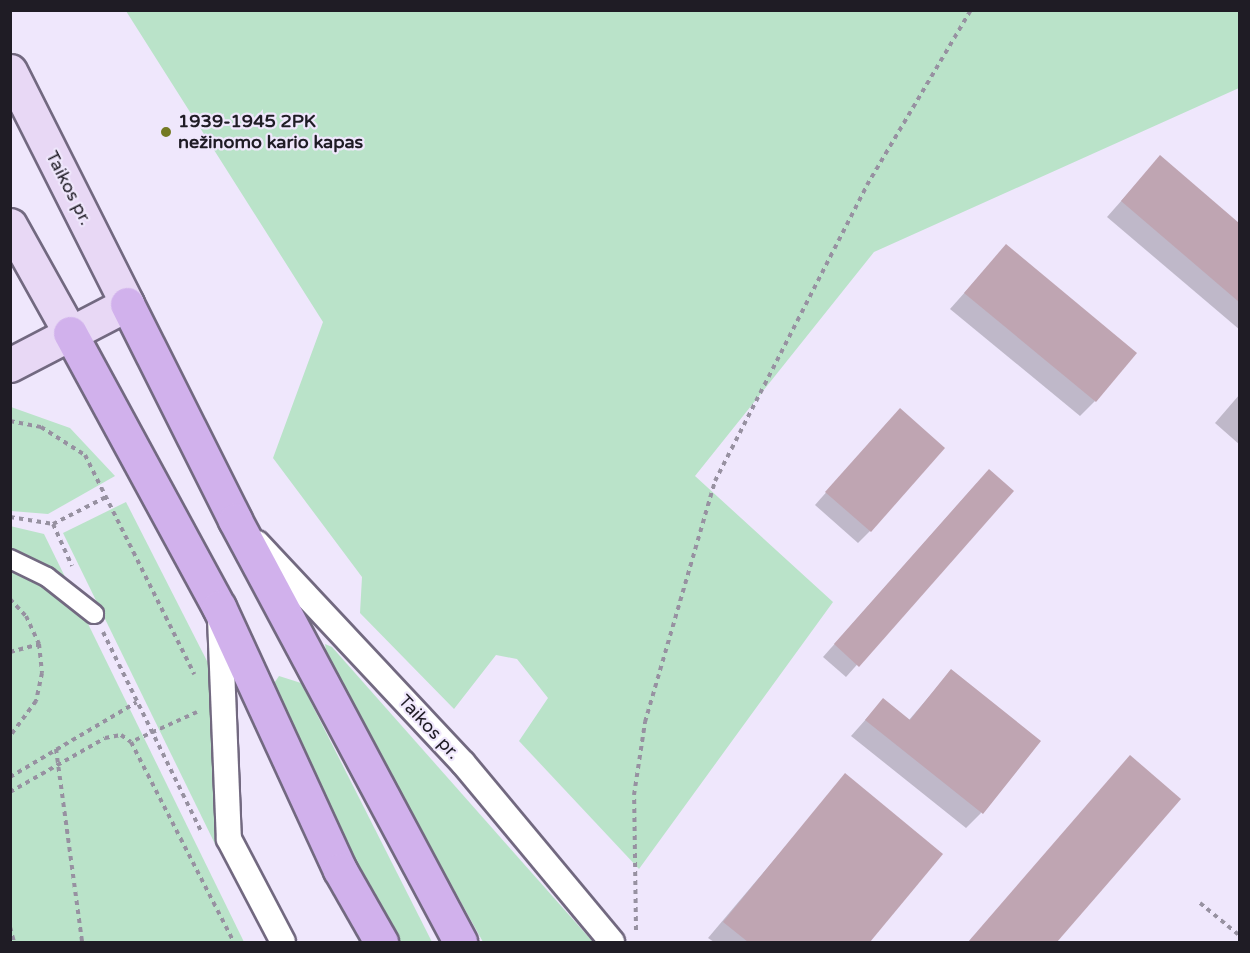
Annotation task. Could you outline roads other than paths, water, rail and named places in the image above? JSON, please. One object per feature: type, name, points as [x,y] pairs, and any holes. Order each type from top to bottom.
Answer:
[{"type":"main road","name":"Taikos pr.","points":[[10,72],[235,520],[460,942]]},
{"type":"main road","points":[[10,225],[219,607],[340,870],[381,942]]},
{"type":"main road","points":[[10,365],[127,304]]},
{"type":"street","name":"Taikos pr.","points":[[235,520],[463,763],[612,942]]},
{"type":"street","points":[[10,559],[47,577],[94,614]]},
{"type":"street","points":[[219,607],[229,838],[283,942]]},
{"type":"place","name":"1939-1945 2PK nežinomo kario kapas","points":[[166,132]]}]
